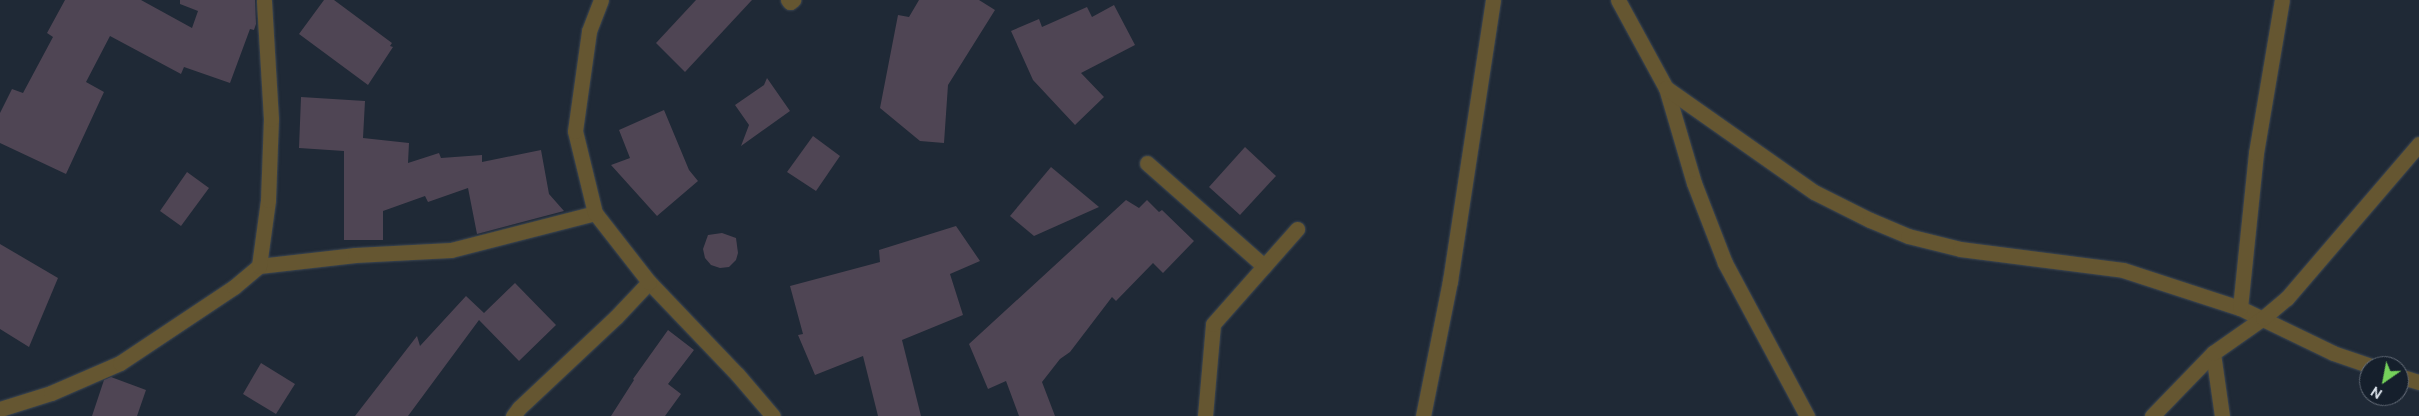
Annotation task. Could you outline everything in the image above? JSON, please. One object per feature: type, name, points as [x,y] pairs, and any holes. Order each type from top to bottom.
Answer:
[{"type":"street","points":[[259,266],[268,200],[271,119],[264,0]]},
{"type":"street","points":[[601,0],[589,31],[575,131],[595,214],[649,282],[737,374],[773,416]]},
{"type":"street","points":[[788,0],[790,2],[793,0]]},
{"type":"street","points":[[1424,416],[1450,281],[1494,0]]},
{"type":"street","points":[[1618,0],[1666,88],[1694,183],[1725,263],[1807,416]]},
{"type":"street","points":[[2240,308],[2256,153],[2282,0]]},
{"type":"street","points":[[1666,88],[1814,192],[1870,220],[1908,236],[1960,250],[2123,270],[2240,308],[2332,353],[2359,362]]},
{"type":"street","points":[[2152,416],[2213,353],[2263,318],[2287,298],[2419,144]]},
{"type":"street","points":[[1147,163],[1264,266]]},
{"type":"street","points":[[0,409],[51,393],[120,363],[234,287],[259,266],[355,255],[451,250],[595,214]]},
{"type":"street","points":[[1205,416],[1213,324],[1297,229]]},
{"type":"street","points":[[514,416],[519,408],[616,317],[649,282]]},
{"type":"street","points":[[2213,353],[2222,416]]},
{"type":"building","points":[[65,0],[141,0],[192,28],[198,11],[180,4],[180,0],[255,0],[256,24],[254,30],[250,29],[230,83],[184,67],[181,74],[110,36],[86,82],[104,92],[66,174],[0,143],[0,113],[12,89],[23,93],[53,37],[47,33]]},
{"type":"building","points":[[324,0],[334,0],[392,43],[390,46],[393,47],[368,85],[299,34]]},
{"type":"building","points":[[696,0],[752,0],[685,72],[656,43]]},
{"type":"building","points":[[919,0],[979,0],[995,10],[948,85],[944,143],[920,141],[880,108],[898,15],[909,17]]},
{"type":"building","points":[[1114,5],[1135,45],[1081,73],[1104,97],[1075,125],[1033,80],[1011,31],[1039,19],[1042,27],[1087,7],[1092,17]]},
{"type":"building","points":[[767,78],[790,111],[741,146],[749,125],[735,105],[764,85]]},
{"type":"building","points":[[301,97],[365,101],[363,138],[409,143],[408,163],[439,153],[441,158],[482,155],[482,162],[541,150],[549,194],[564,211],[477,234],[468,188],[428,202],[425,196],[383,211],[383,240],[344,240],[344,151],[299,148]]},
{"type":"building","points":[[664,110],[689,170],[698,181],[657,216],[611,165],[630,158],[619,130]]},
{"type":"building","points":[[813,136],[840,156],[816,191],[787,172]]},
{"type":"building","points":[[1245,147],[1276,176],[1240,215],[1209,187]]},
{"type":"building","points":[[1051,167],[1099,207],[1034,236],[1010,216]]},
{"type":"building","points":[[187,172],[209,188],[181,226],[160,211]]},
{"type":"building","points":[[1126,200],[1139,208],[1147,200],[1159,212],[1162,210],[1194,241],[1163,273],[1153,263],[1116,301],[1112,297],[1070,352],[1060,359],[1042,382],[1055,416],[1019,416],[1006,381],[988,389],[969,344]]},
{"type":"building","points":[[956,226],[980,261],[950,274],[963,315],[902,340],[921,416],[878,416],[863,356],[815,375],[798,335],[803,334],[790,286],[880,262],[879,250]]},
{"type":"building","points":[[722,233],[736,238],[738,253],[736,260],[729,267],[720,268],[711,265],[705,258],[703,249],[708,235]]},
{"type":"building","points":[[0,244],[58,278],[29,347],[0,329]]},
{"type":"building","points":[[515,283],[556,325],[519,361],[479,320],[408,416],[355,416],[417,336],[420,346],[466,296],[484,313]]},
{"type":"building","points":[[668,330],[694,350],[668,384],[681,394],[665,416],[611,416],[633,379]]},
{"type":"building","points":[[261,363],[295,384],[276,414],[243,394]]},
{"type":"building","points":[[111,377],[146,390],[137,416],[92,416],[104,380]]}]
